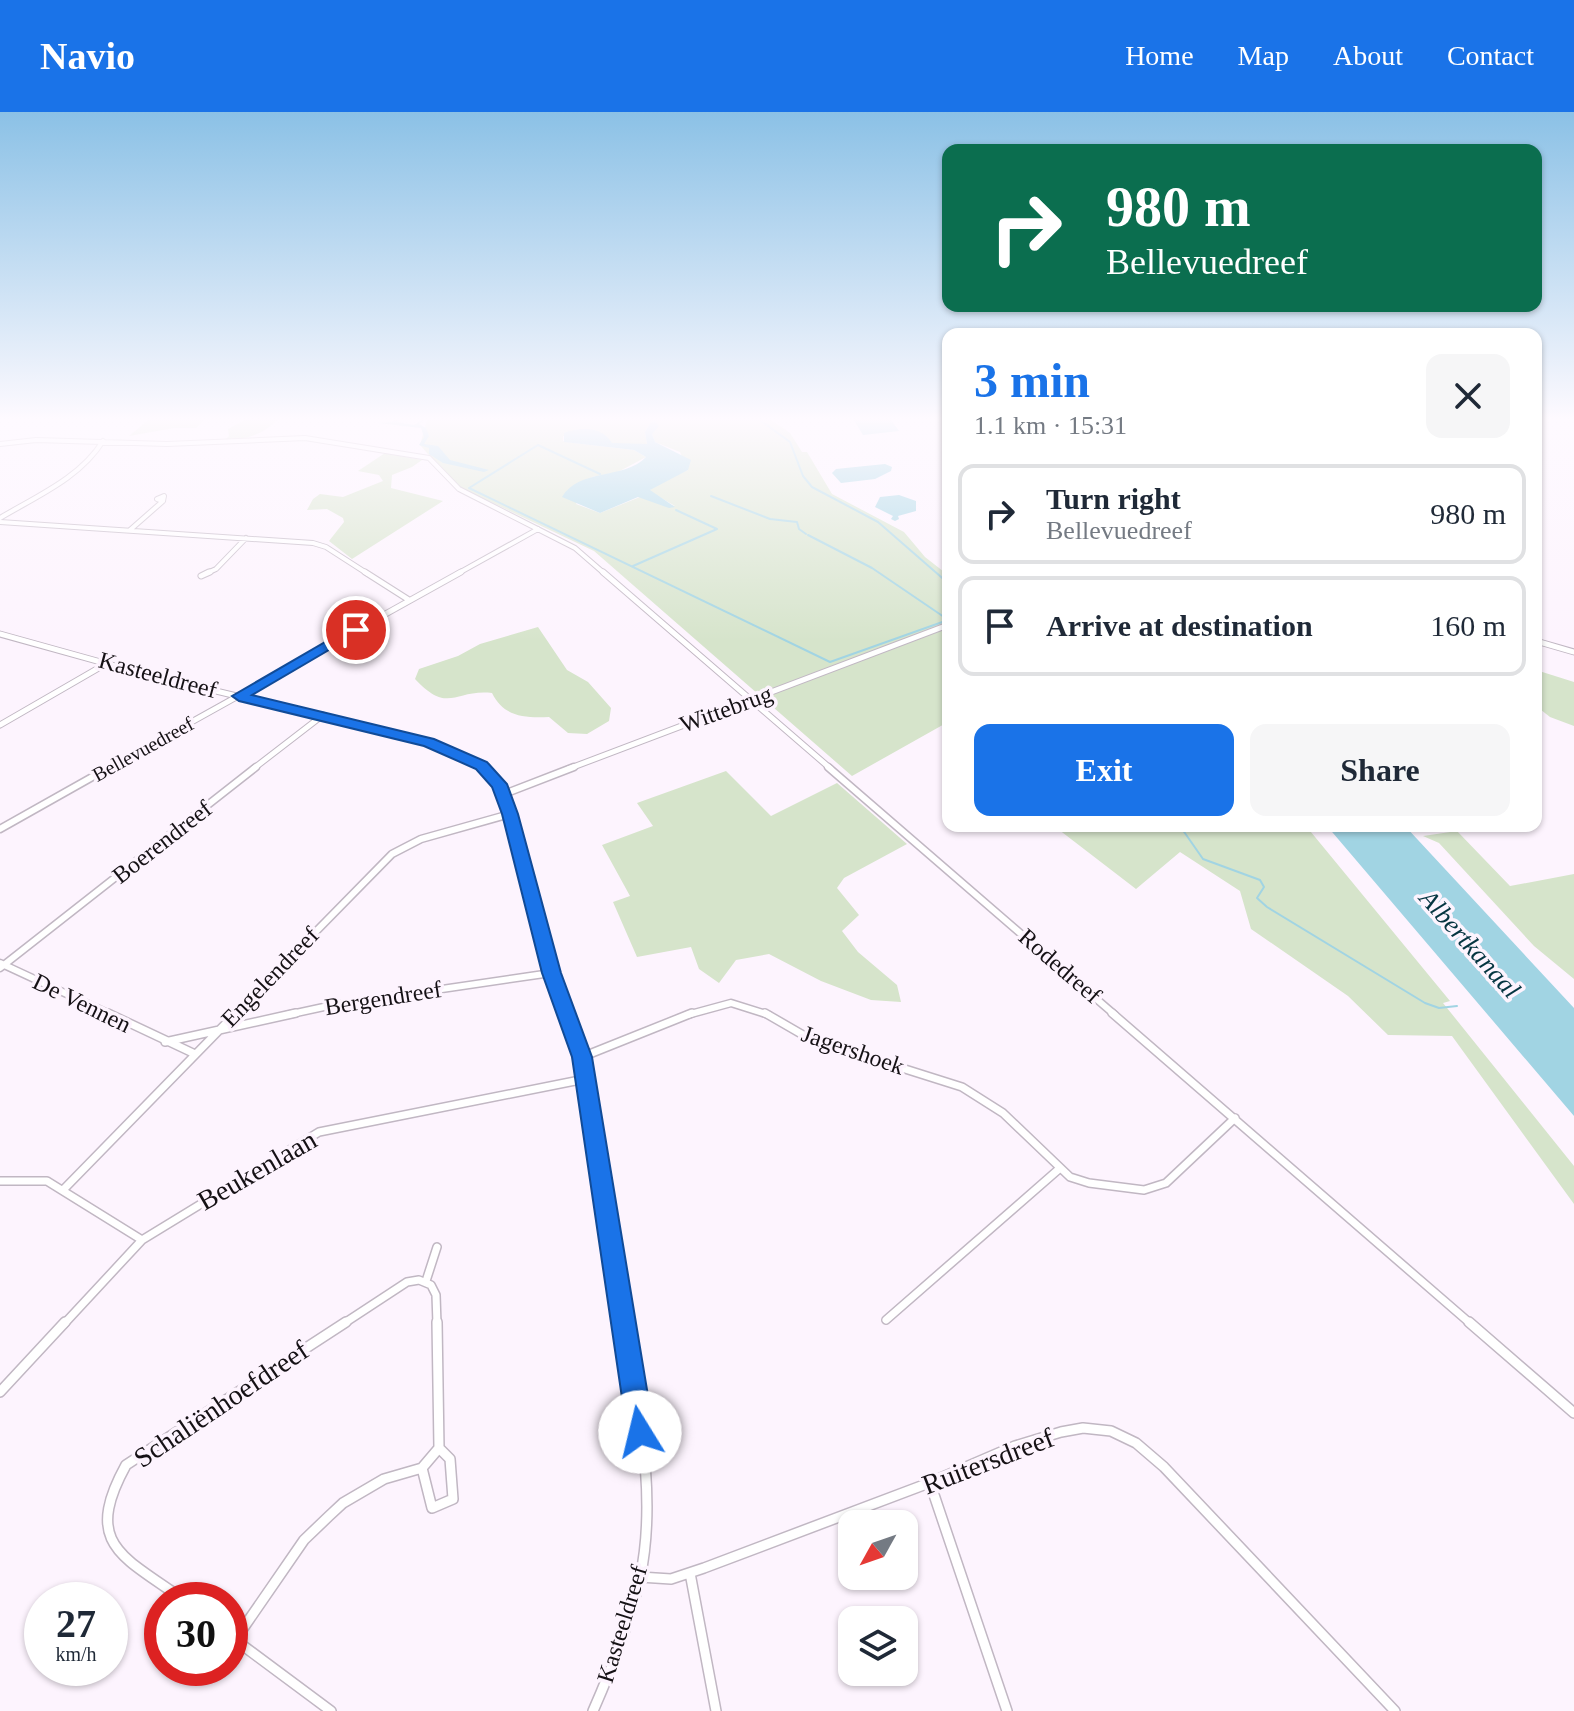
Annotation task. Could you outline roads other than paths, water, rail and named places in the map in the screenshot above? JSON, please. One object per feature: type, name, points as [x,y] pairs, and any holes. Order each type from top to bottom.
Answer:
[{"type":"street","points":[[0,520],[43,492]]},
{"type":"street","name":"Rodedreef","points":[[464,492],[582,552],[1574,1413]]},
{"type":"street","points":[[129,531],[163,501]]},
{"type":"street","points":[[0,520],[326,547],[409,600]]},
{"type":"street","name":"Bellevuedreef","points":[[0,829],[538,529]]},
{"type":"street","points":[[209,572],[246,538]]},
{"type":"street","name":"Wittebrug","points":[[504,794],[942,627]]},
{"type":"street","name":"Kasteeldreef","points":[[0,634],[133,671],[395,732],[467,757],[492,775],[504,794],[551,973],[582,1057],[646,1465],[645,1538],[640,1577],[617,1655],[593,1711]]},
{"type":"street","points":[[1542,643],[1574,652]]},
{"type":"street","points":[[0,725],[109,662]]},
{"type":"street","name":"Boerendreef","points":[[2,965],[323,715]]},
{"type":"street","name":"Engelendreef","points":[[63,1190],[392,854],[421,839],[510,814]]},
{"type":"street","name":"De Vennen","points":[[2,965],[195,1054]]},
{"type":"street","name":"Bergendreef","points":[[216,1032],[333,1005],[551,973]]},
{"type":"street","name":"Jagershoek","points":[[582,1057],[703,1009],[731,1003],[747,1006],[810,1039],[962,1087],[1003,1113],[1070,1177],[1089,1183],[1144,1190],[1166,1183],[1235,1118]]},
{"type":"street","points":[[165,1042],[216,1032]]},
{"type":"street","name":"Beukenlaan","points":[[0,1392],[142,1240],[319,1132],[585,1079]]},
{"type":"street","points":[[886,1320],[1059,1169]]},
{"type":"street","points":[[0,1181],[47,1181],[142,1240]]},
{"type":"street","points":[[248,1616],[304,1540],[343,1503],[384,1479],[422,1468],[439,1448],[436,1295],[426,1281],[437,1247]]},
{"type":"street","name":"Schaliënhoefdreef","points":[[160,1582],[118,1550],[107,1535],[107,1503],[126,1465],[407,1282],[426,1281]]},
{"type":"street","name":"Ruitersdreef","points":[[640,1577],[671,1579],[690,1573],[1055,1433],[1101,1429],[1121,1434],[1141,1445],[1164,1467],[1395,1711]]},
{"type":"street","points":[[422,1468],[432,1508],[453,1499],[450,1459],[439,1448]]},
{"type":"street","points":[[930,1483],[1007,1711]]},
{"type":"street","points":[[690,1573],[716,1711]]},
{"type":"street","points":[[248,1650],[331,1711]]},
{"type":"water","points":[[567,492],[652,492],[675,507],[669,508],[638,497],[600,513],[562,497]]},
{"type":"water","points":[[899,495],[916,501],[916,511],[898,516],[899,519],[895,521],[891,519],[893,516],[875,507],[880,497]]},
{"type":"water","name":"Albertkanaal","points":[[1332,832],[1411,832],[1574,1008],[1574,1116]]},
{"type":"waterway","points":[[477,492],[830,662],[942,622]]},
{"type":"waterway","points":[[821,492],[878,522],[942,578]]},
{"type":"waterway","points":[[711,496],[770,519],[797,522],[799,529],[806,534]]},
{"type":"waterway","points":[[633,566],[717,529],[676,510]]},
{"type":"waterway","points":[[808,535],[872,568],[942,616]]},
{"type":"waterway","points":[[1184,832],[1203,859],[1260,880],[1264,887],[1257,898],[1267,907],[1425,1003],[1439,1008],[1457,1006]]}]
